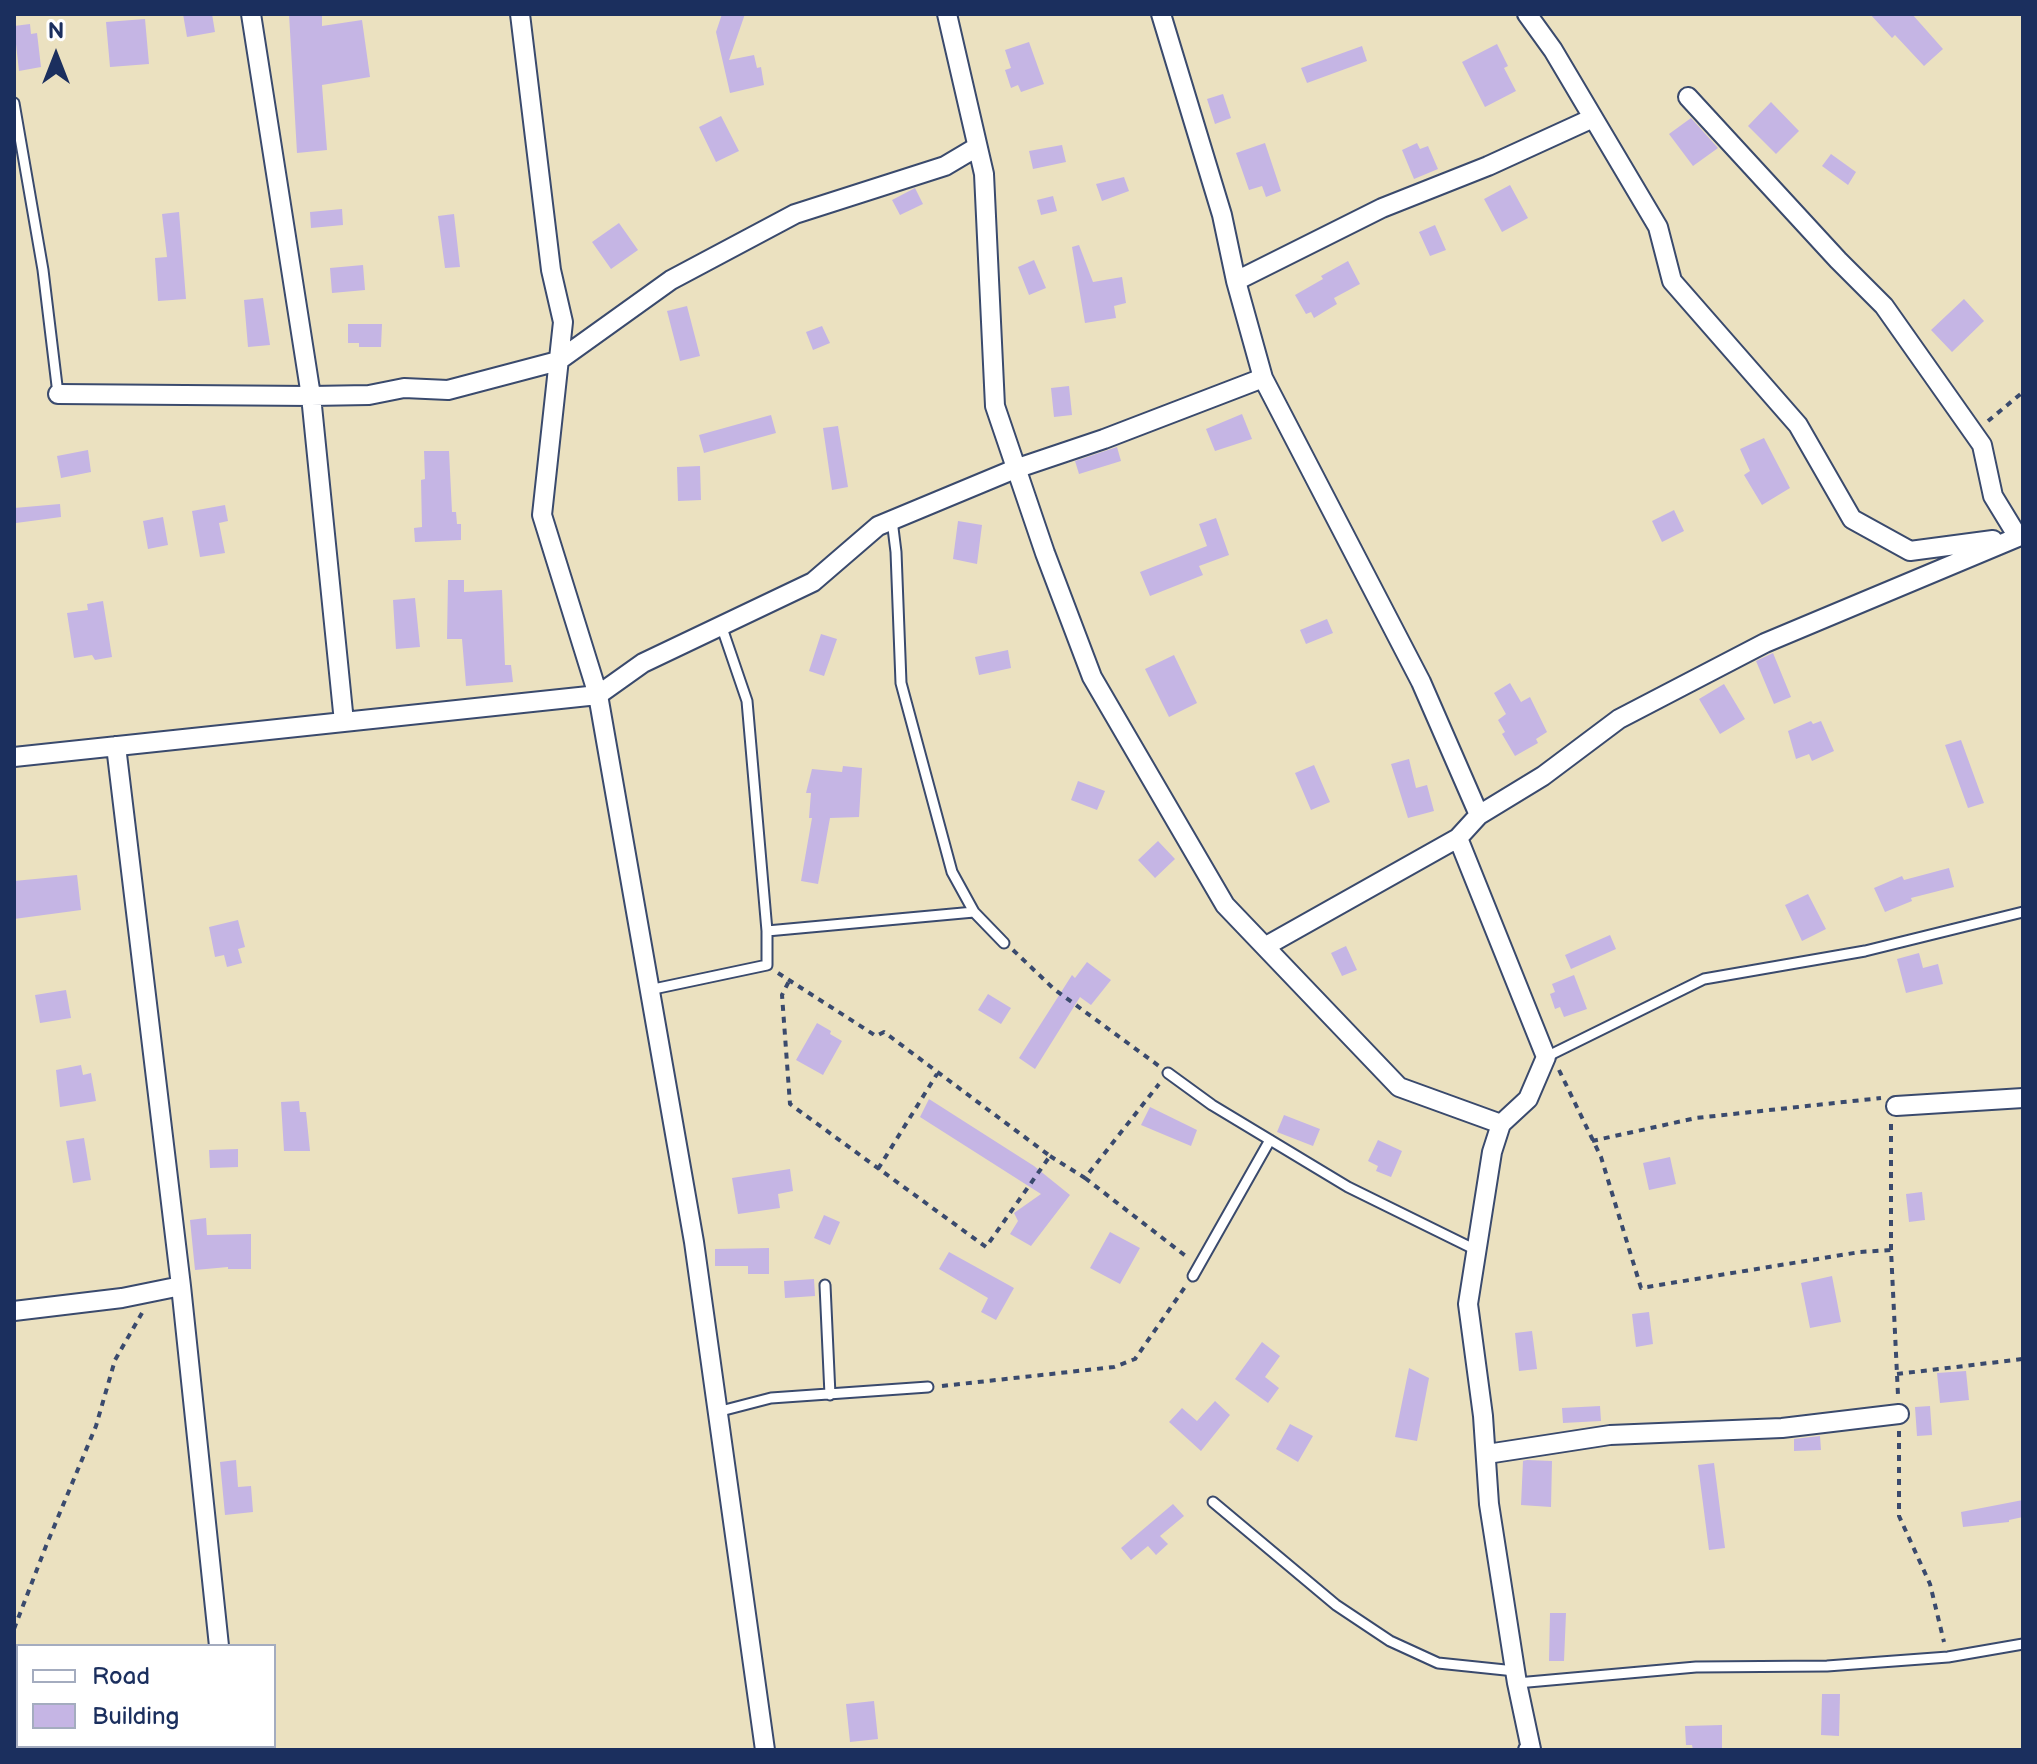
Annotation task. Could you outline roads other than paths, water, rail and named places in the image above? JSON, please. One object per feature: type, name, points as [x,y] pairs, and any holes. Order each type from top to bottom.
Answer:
[{"type":"street","points":[[251,14],[311,396],[344,722]]},
{"type":"street","points":[[520,14],[551,270],[563,322],[542,515],[598,695],[694,1242],[765,1750]]},
{"type":"street","points":[[947,14],[984,174],[995,406],[1015,469],[1092,677],[1225,905],[1399,1087],[1501,1124]]},
{"type":"street","points":[[1161,14],[1222,215],[1236,281],[1263,378],[1421,682],[1479,815]]},
{"type":"street","points":[[1527,14],[1553,50],[1658,227],[1672,281],[1798,425],[1852,519],[1910,551],[2020,539]]},
{"type":"street","points":[[1688,97],[1884,306],[1982,445],[1993,496],[2020,539]]},
{"type":"street","points":[[1236,281],[1382,208],[1488,166],[1593,118]]},
{"type":"street","points":[[58,394],[311,396],[369,395],[404,388],[448,390],[558,361],[671,280],[795,214],[945,166],[977,147]]},
{"type":"street","points":[[14,757],[598,695],[643,663],[813,582],[878,526],[1015,469],[1104,439],[1263,378]]},
{"type":"street","points":[[1266,946],[1458,838],[1479,815],[1543,776],[1619,719],[1752,650],[2020,539]]},
{"type":"street","points":[[116,746],[181,1286],[219,1644]]},
{"type":"street","points":[[1458,838],[1546,1057],[1528,1099],[1501,1124],[1492,1152],[1468,1304],[1487,1454],[1489,1504],[1516,1677],[1531,1750]]},
{"type":"street","points":[[1896,1106],[2023,1098]]},
{"type":"street","points":[[14,1311],[122,1298],[181,1286]]},
{"type":"street","points":[[1487,1454],[1610,1435],[1782,1428],[1899,1414]]},
{"type":"lane","points":[[14,103],[43,270],[58,394]]},
{"type":"lane","points":[[892,520],[901,683],[952,872],[974,912],[1004,943]]},
{"type":"lane","points":[[649,990],[767,965],[767,931],[747,701],[721,625]]},
{"type":"lane","points":[[767,931],[974,912]]},
{"type":"lane","points":[[1546,1057],[1704,979],[1865,951],[2023,912]]},
{"type":"lane","points":[[1168,1073],[1212,1105],[1348,1187],[1476,1250]]},
{"type":"lane","points":[[1193,1276],[1270,1140]]},
{"type":"lane","points":[[825,1285],[830,1395]]},
{"type":"lane","points":[[717,1412],[771,1398],[928,1387]]},
{"type":"lane","points":[[1213,1502],[1336,1605],[1390,1641],[1438,1663],[1516,1677],[1696,1667],[1827,1666],[1948,1657],[2023,1644]]}]
